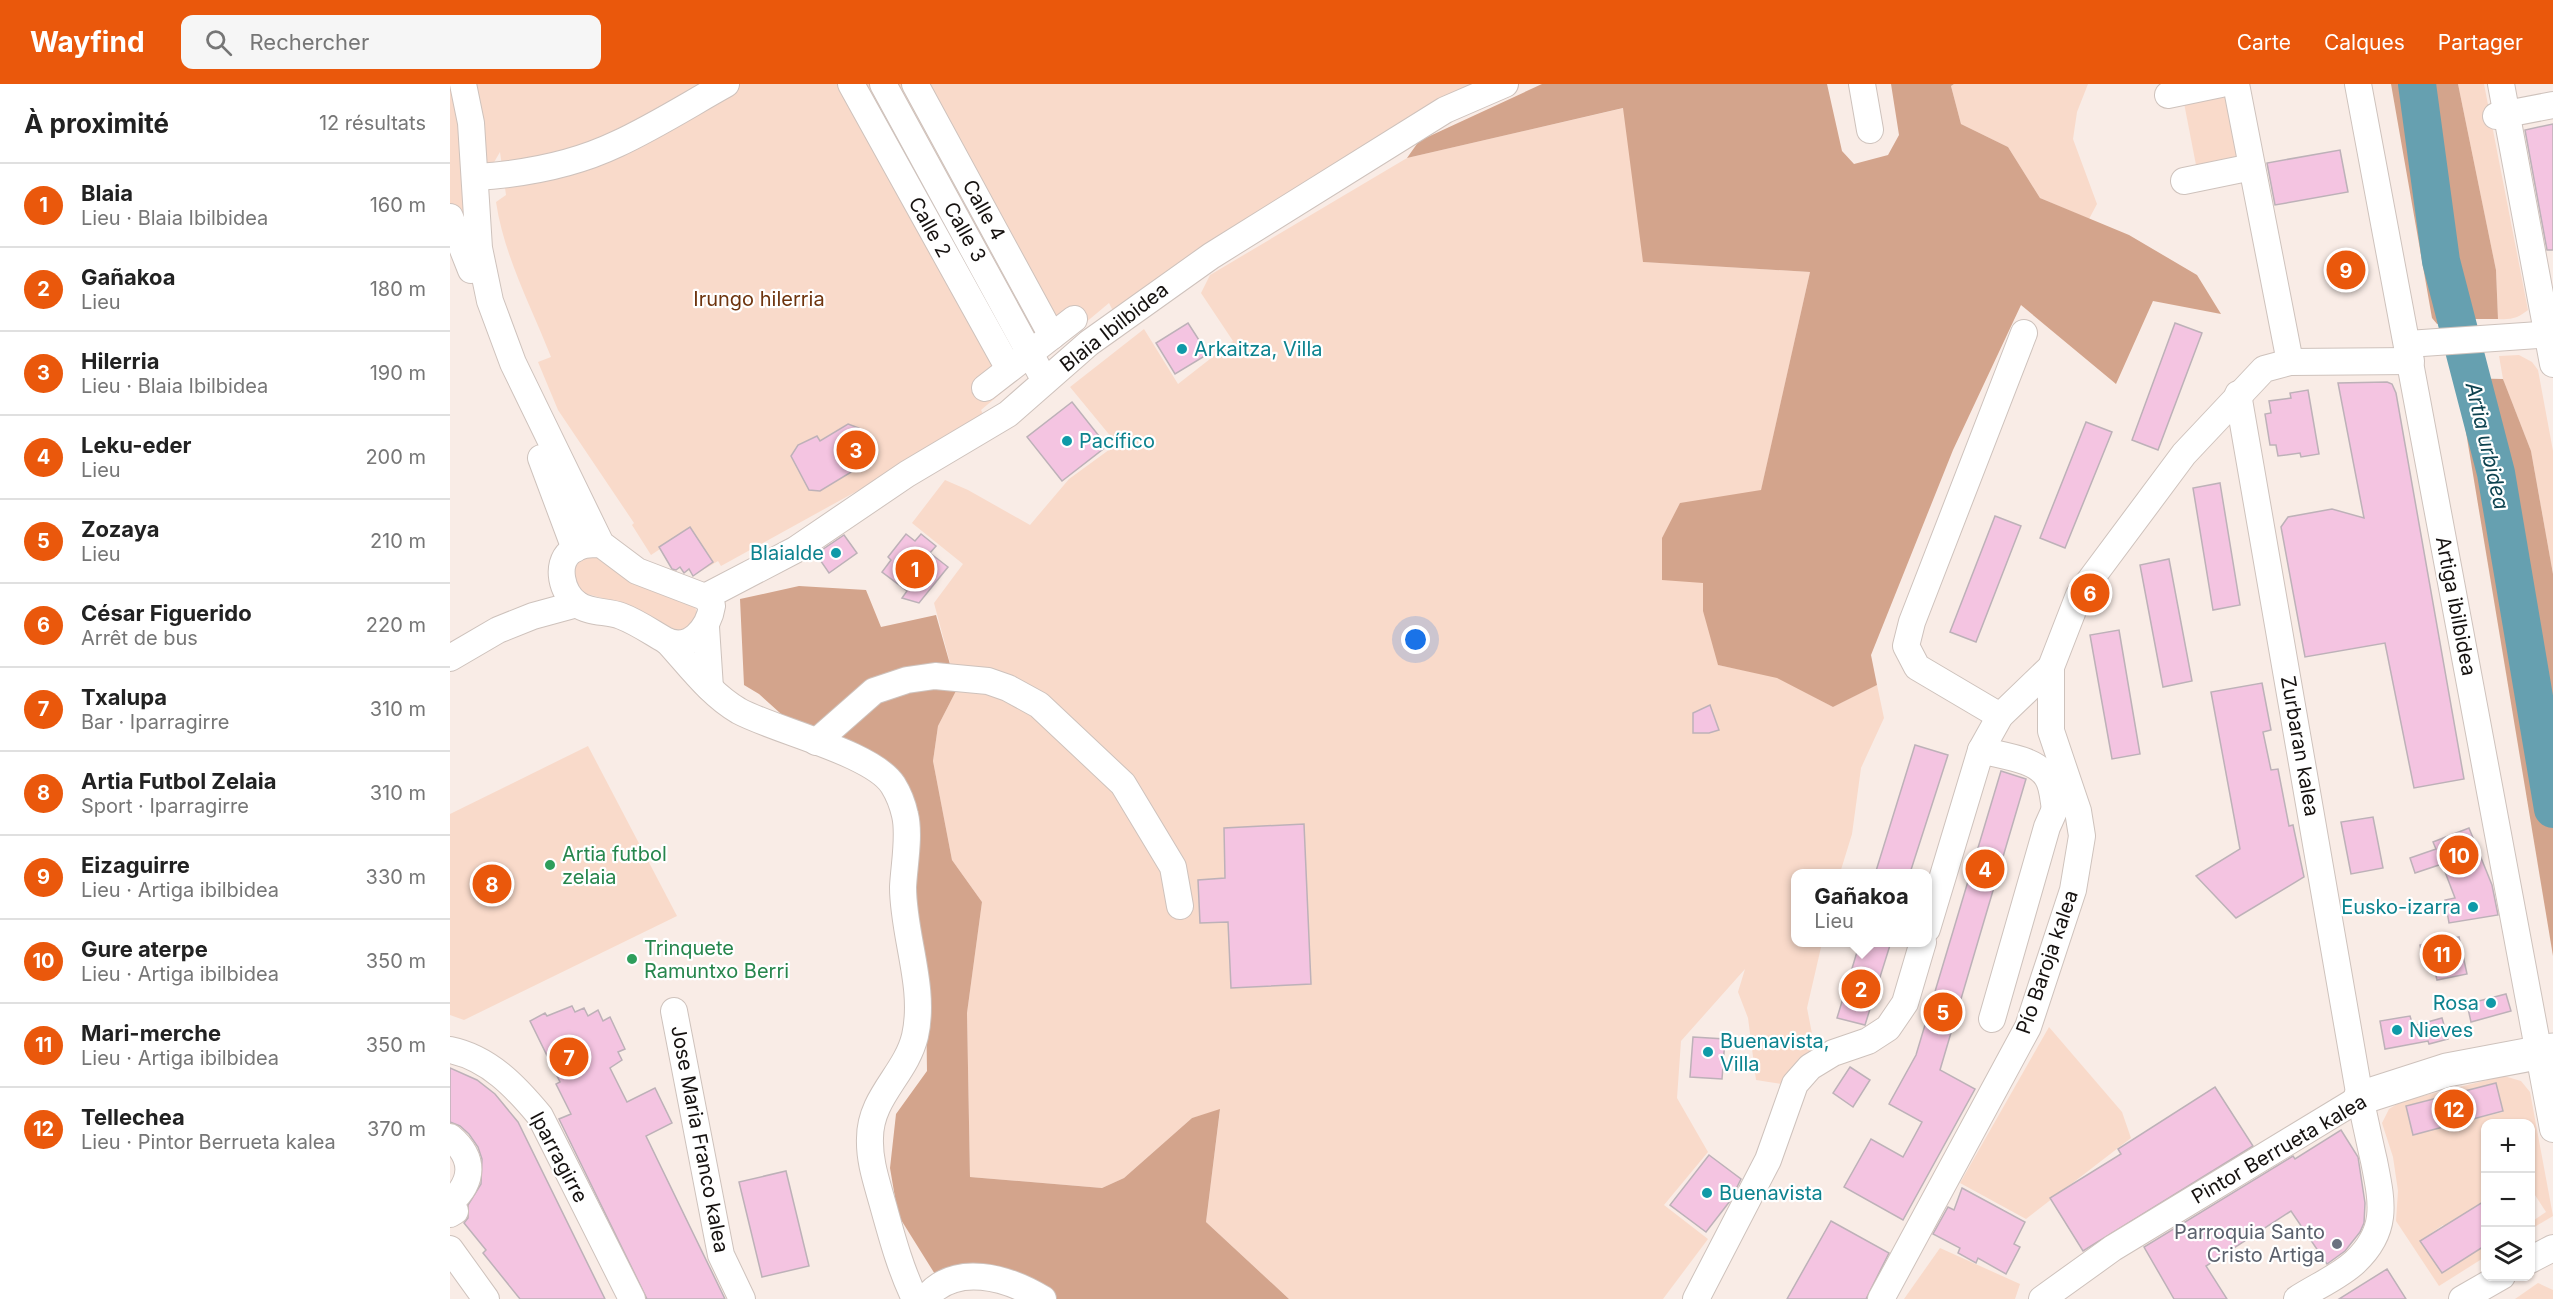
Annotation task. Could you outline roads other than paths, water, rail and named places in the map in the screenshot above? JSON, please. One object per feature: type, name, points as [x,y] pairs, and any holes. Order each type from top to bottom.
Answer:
[{"type":"main road","name":"Pintor Berrueta kalea","points":[[2361,1098],[2447,1070],[2546,1052]]},
{"type":"street","points":[[463,84],[471,123],[479,248],[490,301],[513,363],[601,544],[637,571],[708,610],[710,688]]},
{"type":"street","points":[[476,177],[503,176],[559,166],[617,144],[726,84]]},
{"type":"street","name":"Calle 2","points":[[851,84],[1009,369]]},
{"type":"street","name":"Calle 3","points":[[883,84],[1046,381]]},
{"type":"street","name":"Calle 4","points":[[915,84],[1052,336]]},
{"type":"street","name":"Blaia Ibilbidea","points":[[668,642],[684,643],[700,635],[708,610],[732,583],[795,550],[907,474],[1008,414],[1089,343],[1183,274],[1445,110],[1505,84]]},
{"type":"street","points":[[1862,84],[1870,130]]},
{"type":"street","points":[[2168,95],[2221,84]]},
{"type":"street","points":[[2236,84],[2290,362]]},
{"type":"street","name":"Artiga ibilbidea","points":[[2358,84],[2546,1052],[2553,1129]]},
{"type":"street","points":[[2501,84],[2501,115],[2550,334],[2553,364]]},
{"type":"street","points":[[2501,115],[2553,105]]},
{"type":"street","points":[[2184,181],[2252,167]]},
{"type":"street","points":[[450,217],[471,270]]},
{"type":"street","points":[[985,388],[1074,319]]},
{"type":"street","points":[[2000,716],[1917,667],[1906,645],[1912,622],[2024,333]]},
{"type":"street","points":[[1932,912],[1981,750],[2000,716],[2051,667],[2079,595],[2184,454],[2264,369],[2290,362],[2409,352],[2437,341],[2550,334]]},
{"type":"street","points":[[513,363],[525,415],[575,549]]},
{"type":"street","name":"Zurbaran kalea","points":[[2238,394],[2361,1098],[2382,1198],[2381,1217],[2376,1235],[2353,1264],[2297,1299]]},
{"type":"street","points":[[732,583],[742,562],[842,504],[843,499]]},
{"type":"street","points":[[577,604],[562,584],[562,568],[569,552],[585,544],[601,544]]},
{"type":"street","points":[[532,615],[562,584]]},
{"type":"street","points":[[450,658],[498,630],[532,615],[577,604],[621,616],[651,630],[668,642],[710,688],[736,710],[760,722],[866,762],[893,784],[906,816],[903,889],[918,1010],[915,1036],[906,1057],[879,1100],[869,1136],[873,1169],[901,1271],[915,1299]]},
{"type":"street","name":"Pío Baroja kalea","points":[[2051,667],[2051,731],[2067,810]]},
{"type":"street","points":[[816,742],[874,691],[907,680],[935,676],[988,681],[1008,688],[1039,705],[1123,784],[1173,867],[1180,906]]},
{"type":"street","name":"Pío Baroja kalea","points":[[1881,1299],[2028,1027],[2073,890],[2082,836],[2051,787],[2047,776],[2037,765],[1981,750]]},
{"type":"street","points":[[1992,1019],[2046,827],[2067,810]]},
{"type":"street","points":[[1696,1299],[1768,1160],[1795,1084],[1810,1067],[1833,1053],[1868,1041],[1888,1028],[1905,1003],[1922,947]]},
{"type":"street","name":"Jose Maria Franco kalea","points":[[674,1011],[721,1255],[742,1299]]},
{"type":"street","name":"Iparragirre","points":[[450,1050],[465,1053],[490,1066],[520,1092],[540,1116],[632,1299]]},
{"type":"street","name":"Pintor Berrueta kalea","points":[[2042,1299],[2113,1248],[2361,1098]]},
{"type":"street","points":[[450,1137],[459,1144],[469,1161],[465,1186],[450,1203],[455,1211],[450,1214]]},
{"type":"street","points":[[2535,1257],[2553,1248]]},
{"type":"street","points":[[450,1249],[486,1299]]},
{"type":"street","points":[[926,1299],[934,1288],[949,1279],[960,1277],[995,1277],[1043,1299]]},
{"type":"street","points":[[2462,1299],[2493,1281]]},
{"type":"waterway","name":"Artia urbidea","points":[[2417,84],[2441,261],[2496,473],[2553,809]]},
{"type":"place","name":"Eizaguirre","points":[[2346,270]]},
{"type":"place","name":"Arkaitza, Villa","points":[[1182,349]]},
{"type":"place","name":"Pacífico","points":[[1067,441]]},
{"type":"place","name":"Hilerria","points":[[856,450]]},
{"type":"place","name":"Blaialde","points":[[836,553]]},
{"type":"place","name":"Blaia","points":[[915,569]]},
{"type":"place","name":"César Figuerido","points":[[2090,593]]},
{"type":"place","name":"Gure aterpe","points":[[2459,855]]},
{"type":"place","name":"Artia futbol zelaia","points":[[550,865]]},
{"type":"place","name":"Leku-eder","points":[[1985,869]]},
{"type":"place","name":"Artia Futbol Zelaia","points":[[492,884]]},
{"type":"place","name":"Eusko-izarra","points":[[2473,907]]},
{"type":"place","name":"Mari-merche","points":[[2442,954]]},
{"type":"place","name":"Trinquete Ramuntxo Berri","points":[[632,959]]},
{"type":"place","name":"Gañakoa","points":[[1861,989]]},
{"type":"place","name":"Rosa","points":[[2491,1003]]},
{"type":"place","name":"Zozaya","points":[[1943,1012]]},
{"type":"place","name":"Nieves","points":[[2397,1030]]},
{"type":"place","name":"Buenavista, Villa","points":[[1708,1052]]},
{"type":"place","name":"Txalupa","points":[[569,1057]]},
{"type":"place","name":"Tellechea","points":[[2454,1109]]},
{"type":"place","name":"Buenavista","points":[[1707,1193]]},
{"type":"place","name":"Parroquia Santo Cristo Artiga","points":[[2337,1244]]},
{"type":"park label","name":"Irungo hilerria","points":[[759,299]]}]
